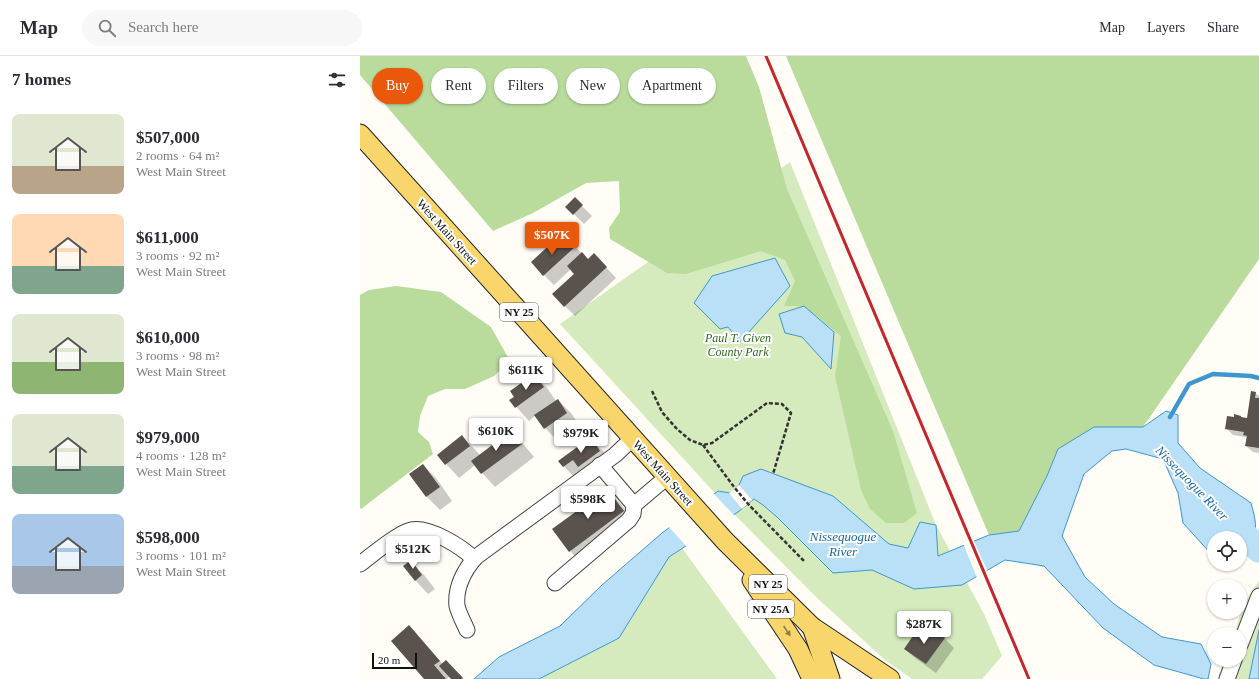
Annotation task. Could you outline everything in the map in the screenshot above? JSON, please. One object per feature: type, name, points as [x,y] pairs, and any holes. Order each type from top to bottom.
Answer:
[{"type":"main road","name":"West Main Street","points":[[360,134],[725,541],[812,627]]},
{"type":"main road","name":"NY 25A","points":[[725,541],[798,648],[823,678]]},
{"type":"main road","name":"NY 25","points":[[812,627],[890,679]]},
{"type":"main road","points":[[812,627],[823,678]]},
{"type":"main road","points":[[823,678],[834,667],[847,662],[865,662]]},
{"type":"street","points":[[467,630],[457,607],[457,588],[470,562],[615,455],[632,439]]},
{"type":"street","points":[[555,583],[629,520],[633,514],[634,505],[600,465]]},
{"type":"street","points":[[634,505],[672,483]]},
{"type":"street","points":[[360,564],[400,535],[412,530],[427,531],[454,543],[466,551],[474,559]]},
{"type":"street","points":[[1247,627],[1259,596]]},
{"type":"street","points":[[1227,679],[1231,667]]},
{"type":"path","points":[[652,391],[662,412],[678,429],[690,440],[703,445],[712,444],[767,403],[782,404],[791,413],[773,474]]},
{"type":"path","points":[[703,445],[749,505],[804,562]]},
{"type":"green space","points":[[360,56],[746,56],[759,87],[787,189],[893,431],[917,513],[904,523],[886,523],[870,509],[861,490],[835,376],[841,336],[804,306],[784,306],[795,281],[785,260],[761,251],[686,274],[667,273],[610,239],[609,228],[620,212],[619,181],[586,183],[533,213],[493,231],[385,104],[423,104],[423,68],[372,68],[372,89],[360,75]]},
{"type":"green space","points":[[786,56],[1259,56],[1259,259],[1143,427],[1094,427],[1058,449],[1047,476],[1019,531],[989,535]]},
{"type":"green space","name":"Paul T. Given County Park","points":[[790,162],[936,525],[984,614],[1002,656],[982,679],[912,679],[884,659],[816,597],[735,515],[560,324]]},
{"type":"green space","points":[[396,286],[441,292],[491,327],[510,361],[494,376],[465,389],[445,389],[428,396],[420,416],[418,432],[429,442],[433,454],[361,509],[360,295],[369,290]]},
{"type":"green space","points":[[682,548],[777,679],[539,679],[619,638],[669,557]]},
{"type":"green space","points":[[1259,581],[1259,679],[1225,679],[1234,667],[1247,667],[1247,627],[1237,627],[1239,619],[1247,619],[1247,600]]},
{"type":"water","points":[[775,258],[790,286],[740,342],[728,327],[720,329],[694,303],[712,276]]},
{"type":"water","points":[[804,306],[834,332],[831,369],[802,337],[785,333],[779,314]]},
{"type":"water","name":"Nissequogue River","points":[[1166,411],[1178,415],[1178,443],[1200,468],[1251,503],[1255,519],[1255,531],[1247,548],[1247,531],[1207,531],[1207,549],[1183,523],[1178,493],[1163,459],[1126,449],[1112,451],[1084,474],[1062,536],[1085,577],[1114,604],[1162,637],[1201,644],[1207,656],[1207,667],[1210,667],[1208,679],[1154,665],[1103,628],[1044,566],[1005,560],[962,585],[914,589],[872,570],[833,573],[777,517],[754,499],[738,512],[669,557],[619,638],[539,679],[474,679],[499,657],[560,626],[602,585],[662,533],[718,491],[730,493],[739,485],[743,476],[761,469],[833,496],[889,544],[908,548],[920,522],[936,525],[938,556],[989,535],[1019,531],[1047,476],[1058,449],[1094,427],[1143,427]]},
{"type":"water","points":[[1259,630],[1259,679],[1249,679]]},
{"type":"pier","points":[[739,485],[752,500],[742,509],[729,493]]},
{"type":"pier","points":[[713,493],[735,516],[687,547],[668,526]]},
{"type":"pier","points":[[973,539],[988,572],[977,578],[963,543]]},
{"type":"building","points":[[575,197],[583,205],[573,215],[565,207]]},
{"type":"building","points":[[556,239],[560,243],[564,239],[568,244],[571,241],[576,246],[543,276],[531,262]]},
{"type":"building","points":[[582,252],[588,259],[594,253],[607,267],[564,307],[552,294],[574,274],[567,266]]},
{"type":"building","points":[[534,374],[544,387],[515,408],[509,400],[514,397],[510,391]]},
{"type":"building","points":[[1251,391],[1256,392],[1255,398],[1259,398],[1259,448],[1245,446],[1247,436],[1243,435],[1244,432],[1225,429],[1227,416],[1234,417],[1234,414],[1247,418]]},
{"type":"building","points":[[558,399],[567,413],[544,429],[534,415]]},
{"type":"building","points":[[511,431],[522,444],[481,474],[471,461]]},
{"type":"building","points":[[462,435],[470,446],[445,465],[437,455]]},
{"type":"building","points":[[591,437],[600,451],[578,467],[573,460],[563,467],[558,461]]},
{"type":"building","points":[[423,464],[440,487],[426,497],[409,474]]},
{"type":"building","points":[[607,489],[624,511],[569,552],[552,529]]},
{"type":"building","points":[[411,560],[422,575],[415,581],[403,566]]},
{"type":"building","points":[[409,625],[440,661],[434,665],[446,679],[424,679],[391,641]]},
{"type":"building","points":[[930,628],[945,638],[926,664],[904,649],[917,630],[925,635]]},
{"type":"building","points":[[446,660],[463,678],[451,679],[439,666]]},
{"type":"waterway","points":[[1170,417],[1189,384],[1213,374],[1251,376],[1259,378]]},
{"type":"waterway","name":"Nissequogue River","points":[[1225,518],[1259,549]]},
{"type":"railway","points":[[766,56],[1029,679]]}]
